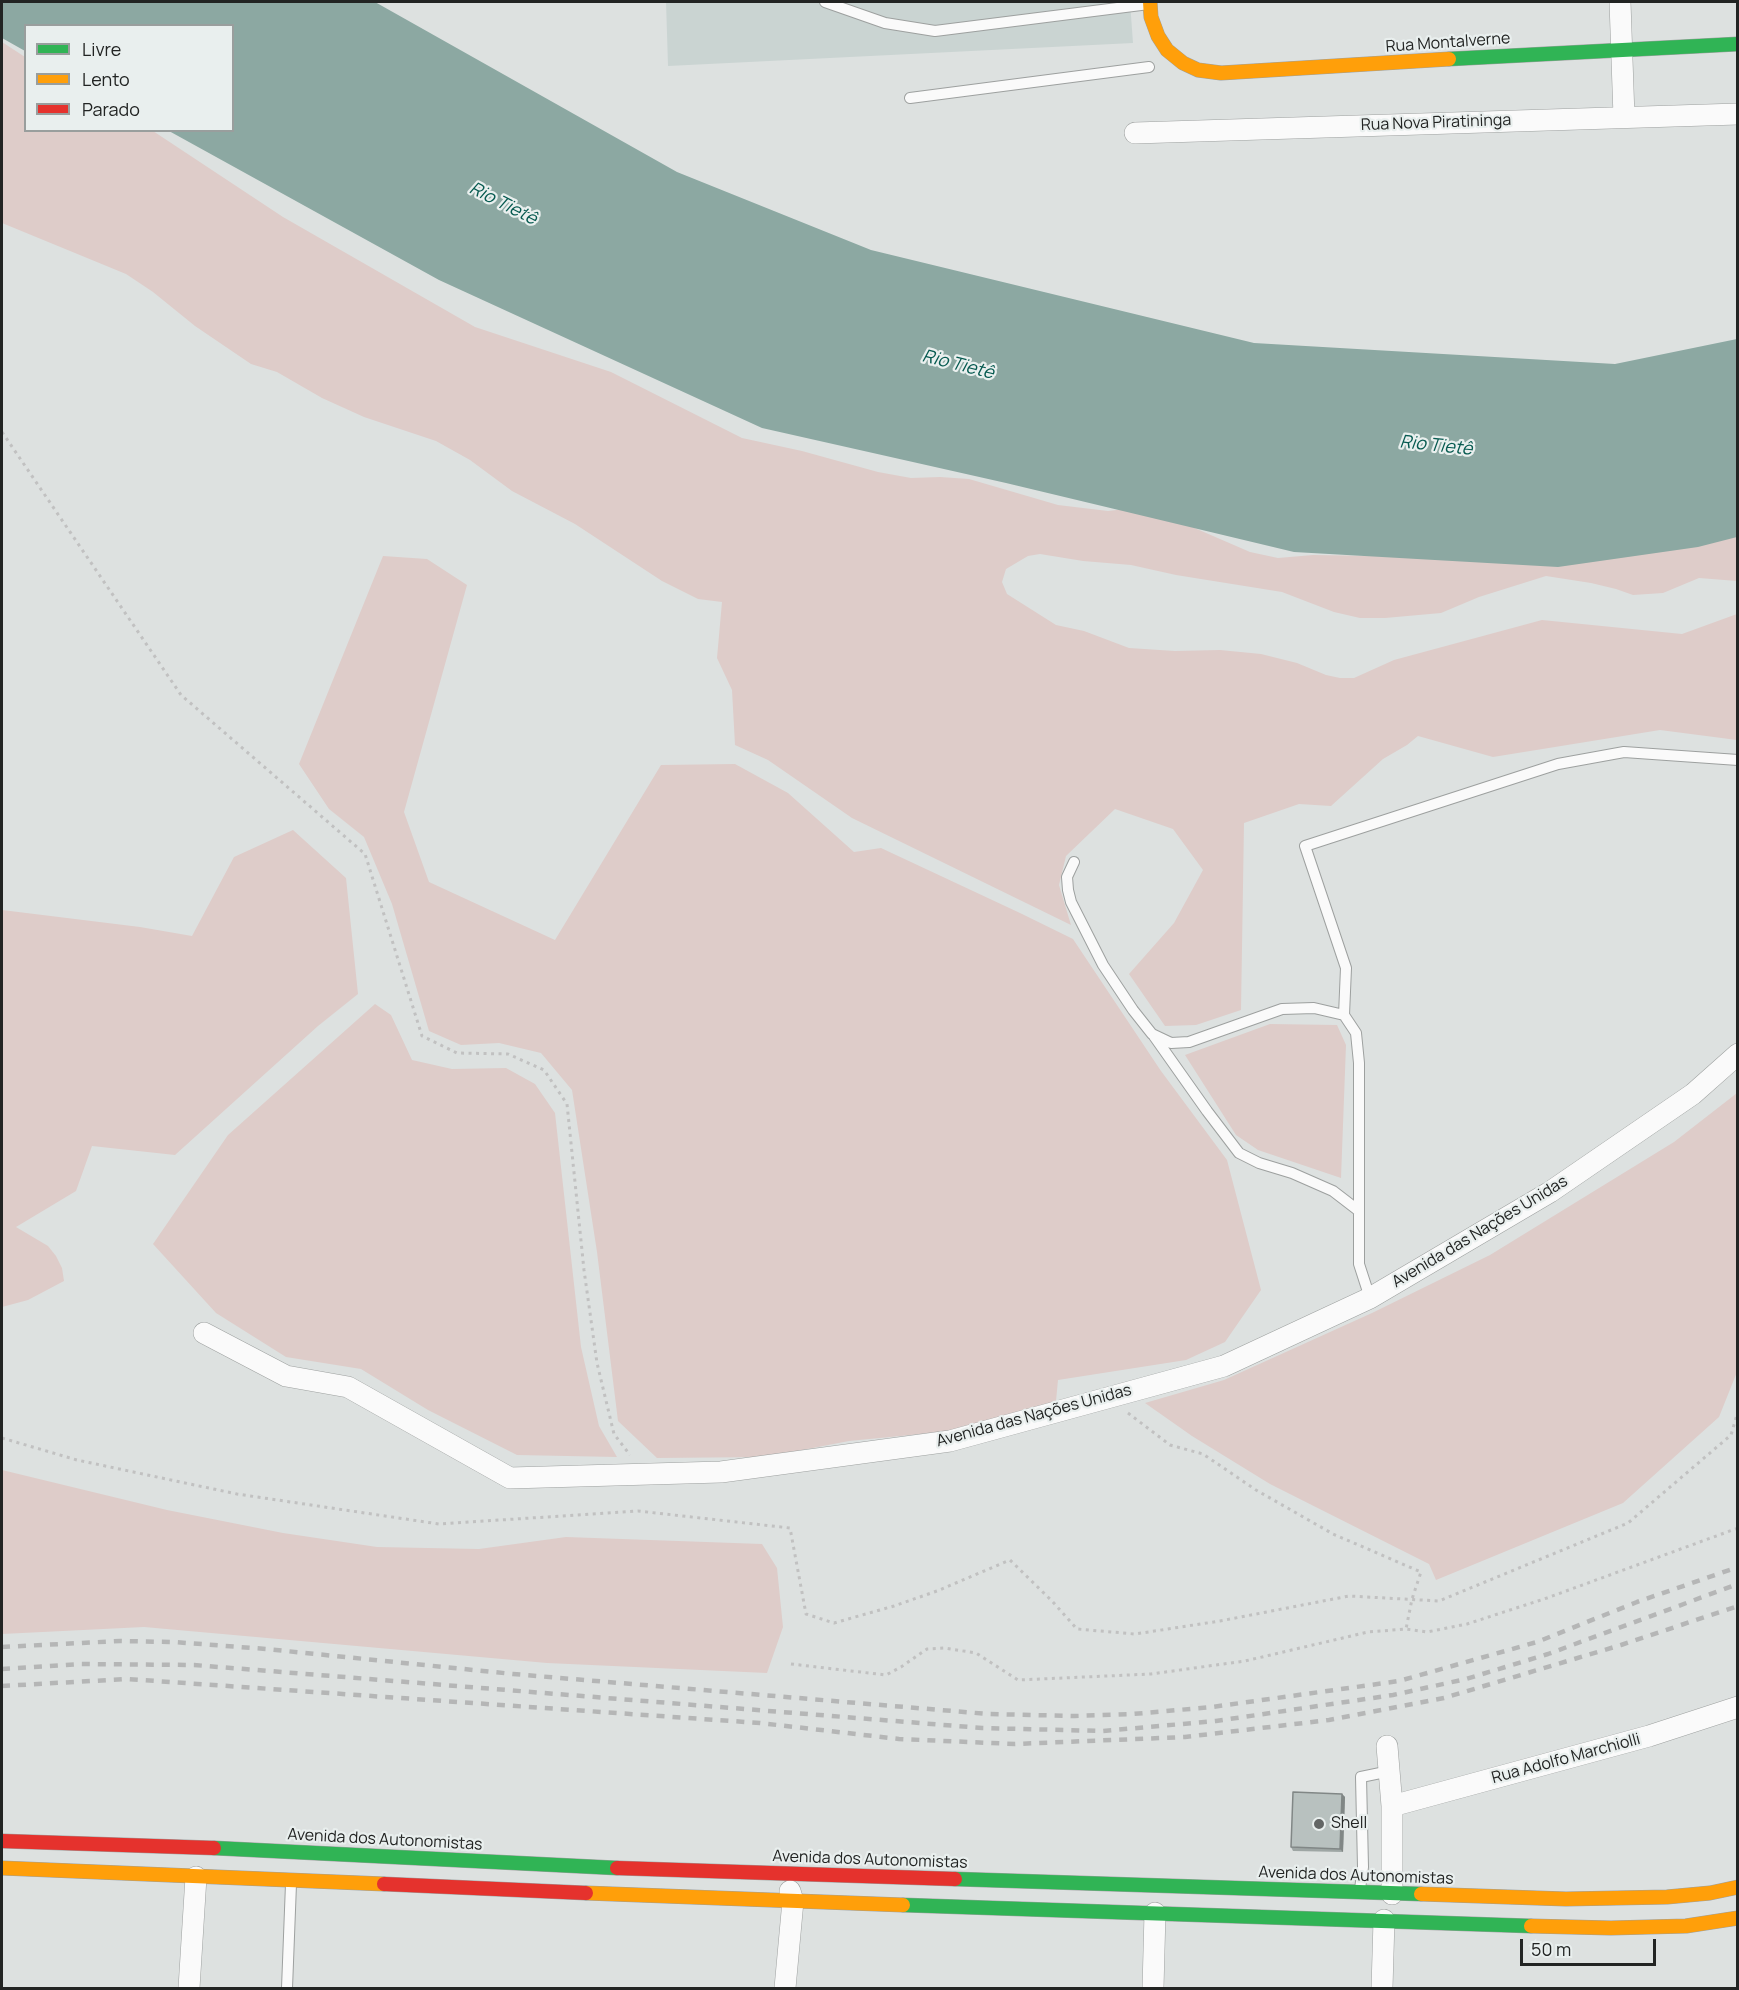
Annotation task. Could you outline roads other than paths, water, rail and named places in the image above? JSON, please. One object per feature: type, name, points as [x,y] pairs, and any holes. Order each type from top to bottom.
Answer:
[{"type":"main road","name":"Rua Montalverne","points":[[1150,3],[1151,17],[1158,36],[1167,50],[1183,63],[1198,70],[1221,73],[1623,48],[1737,44]]},
{"type":"main road","name":"Avenida dos Autonomistas","points":[[2,1841],[175,1846],[600,1867],[1599,1899],[1667,1897],[1710,1893],[1737,1887]]},
{"type":"main road","points":[[196,1877],[215,1857],[231,1850]]},
{"type":"main road","points":[[2,1868],[793,1901],[1611,1928],[1686,1926],[1737,1918]]},
{"type":"street","points":[[1620,2],[1624,117]]},
{"type":"street","name":"Rua Nova Piratininga","points":[[1134,133],[1737,114]]},
{"type":"street","name":"Avenida das Nações Unidas","points":[[204,1333],[286,1376],[348,1387],[510,1478],[721,1472],[950,1441],[1224,1366],[1370,1298],[1550,1192],[1694,1094],[1737,1054]]},
{"type":"street","name":"Rua Adolfo Marchiolli","points":[[1392,1806],[1649,1736],[1737,1707]]},
{"type":"street","points":[[1388,1746],[1392,1806],[1392,1893]]},
{"type":"street","points":[[782,1873],[793,1901],[785,1989]]},
{"type":"street","points":[[189,1989],[196,1877]]},
{"type":"street","points":[[1153,1989],[1155,1913]]},
{"type":"street","points":[[1382,1989],[1384,1920]]},
{"type":"lane","points":[[825,2],[885,23],[935,31],[1150,3]]},
{"type":"lane","points":[[910,98],[1149,66]]},
{"type":"lane","points":[[1370,1298],[1359,1264],[1359,1063],[1356,1033],[1344,1015],[1346,968],[1305,846],[1558,764],[1624,752],[1737,760]]},
{"type":"lane","points":[[1074,862],[1067,877],[1071,903],[1103,965],[1133,1010],[1239,1153],[1258,1163],[1292,1173],[1333,1191],[1359,1211]]},
{"type":"lane","points":[[1152,1035],[1171,1043],[1189,1042],[1282,1008],[1314,1008],[1344,1015]]},
{"type":"lane","points":[[1360,1892],[1363,1867],[1361,1777],[1390,1771]]},
{"type":"lane","points":[[287,1989],[292,1881]]},
{"type":"water","name":"Rio Tietê","points":[[2,2],[375,2],[677,172],[871,250],[1254,343],[1615,364],[1737,339],[1737,537],[1698,547],[1558,567],[1294,552],[1006,483],[762,428],[439,280],[171,132],[234,132],[234,24],[24,24],[24,50],[2,38]]},
{"type":"railway","points":[[2,1647],[120,1641],[174,1642],[513,1674],[988,1714],[1075,1716],[1133,1714],[1212,1707],[1399,1681],[1537,1642],[1637,1602],[1738,1567]]},
{"type":"railway","points":[[2,1669],[81,1664],[194,1665],[982,1728],[1103,1731],[1216,1721],[1393,1695],[1466,1679],[1548,1654],[1738,1584]]},
{"type":"railway","points":[[2,1686],[127,1679],[760,1723],[899,1739],[1015,1744],[1185,1737],[1329,1720],[1444,1698],[1621,1645],[1738,1606]]},
{"type":"place","name":"Shell","points":[[1319,1824]]}]
